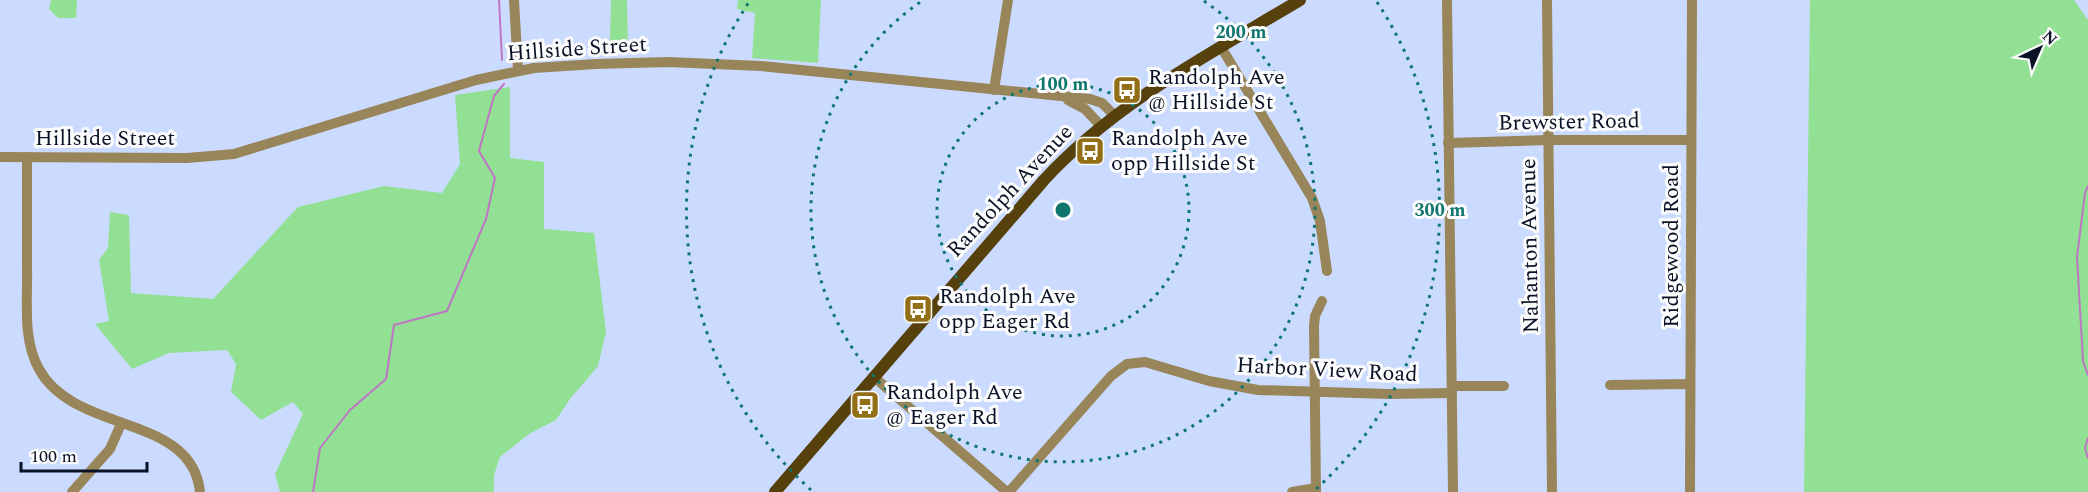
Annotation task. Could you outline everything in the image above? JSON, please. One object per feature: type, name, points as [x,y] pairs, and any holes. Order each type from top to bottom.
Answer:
[{"type":"main road","name":"Randolph Avenue","points":[[775,492],[1044,180],[1101,126],[1150,90],[1300,0]]},
{"type":"street","points":[[514,0],[518,70]]},
{"type":"street","points":[[994,90],[1008,0]]},
{"type":"street","points":[[1447,0],[1453,492]]},
{"type":"street","name":"Nahanton Avenue","points":[[1547,0],[1552,492]]},
{"type":"street","name":"Ridgewood Road","points":[[1690,492],[1692,0]]},
{"type":"street","points":[[1221,47],[1312,198],[1320,221],[1327,271]]},
{"type":"street","name":"Hillside Street","points":[[0,157],[187,158],[234,154],[454,86],[518,70],[573,65],[655,62],[751,65],[903,79],[1096,101],[1107,107],[1114,115]]},
{"type":"street","name":"Hillside Street","points":[[1060,96],[1082,106],[1101,126]]},
{"type":"street","name":"Brewster Road","points":[[1448,143],[1691,140]]},
{"type":"street","points":[[27,158],[28,323],[34,360],[47,381],[64,398],[84,410],[164,439],[181,451],[194,469],[200,492]]},
{"type":"street","points":[[1292,492],[1316,490],[1314,321],[1322,301]]},
{"type":"street","name":"Harbor View Road","points":[[1008,492],[1111,376],[1127,364],[1136,362],[1149,362],[1209,381],[1249,389],[1399,394],[1504,386]]},
{"type":"street","points":[[874,377],[1008,492]]},
{"type":"street","points":[[1610,385],[1690,384]]},
{"type":"street","points":[[72,492],[110,449],[121,424]]},
{"type":"green space","points":[[51,0],[77,0],[76,18],[58,18],[49,9]]},
{"type":"green space","points":[[611,0],[627,0],[628,46],[610,43]]},
{"type":"green space","points":[[738,0],[821,0],[818,63],[752,58],[755,13],[737,9]]},
{"type":"green space","points":[[1810,0],[2074,0],[2088,20],[2088,492],[1804,492]]},
{"type":"green space","points":[[510,87],[510,158],[544,162],[544,229],[594,233],[606,332],[598,366],[570,399],[556,420],[529,434],[500,457],[494,475],[494,492],[280,492],[275,474],[303,414],[293,402],[261,420],[231,392],[236,364],[227,350],[169,353],[132,369],[95,324],[109,321],[99,260],[108,248],[110,212],[129,215],[131,293],[213,299],[298,207],[384,186],[442,193],[460,164],[455,95]]},
{"type":"waterway","points":[[499,0],[502,60]]},
{"type":"waterway","points":[[313,492],[320,448],[350,410],[386,379],[394,325],[447,311],[486,219],[495,178],[479,151],[494,96],[504,84]]},
{"type":"waterway","points":[[2088,186],[2085,193],[2077,257],[2083,361],[2088,375]]},
{"type":"waterway","points":[[2088,438],[2085,448],[2088,458]]},
{"type":"place","name":"Randolph Ave @ Hillside St","points":[[1127,90]]},
{"type":"place","name":"Randolph Ave opp Hillside St","points":[[1090,151]]},
{"type":"place","name":"Randolph Ave opp Eager Rd","points":[[918,309]]},
{"type":"place","name":"Randolph Ave @ Eager Rd","points":[[865,405]]}]
